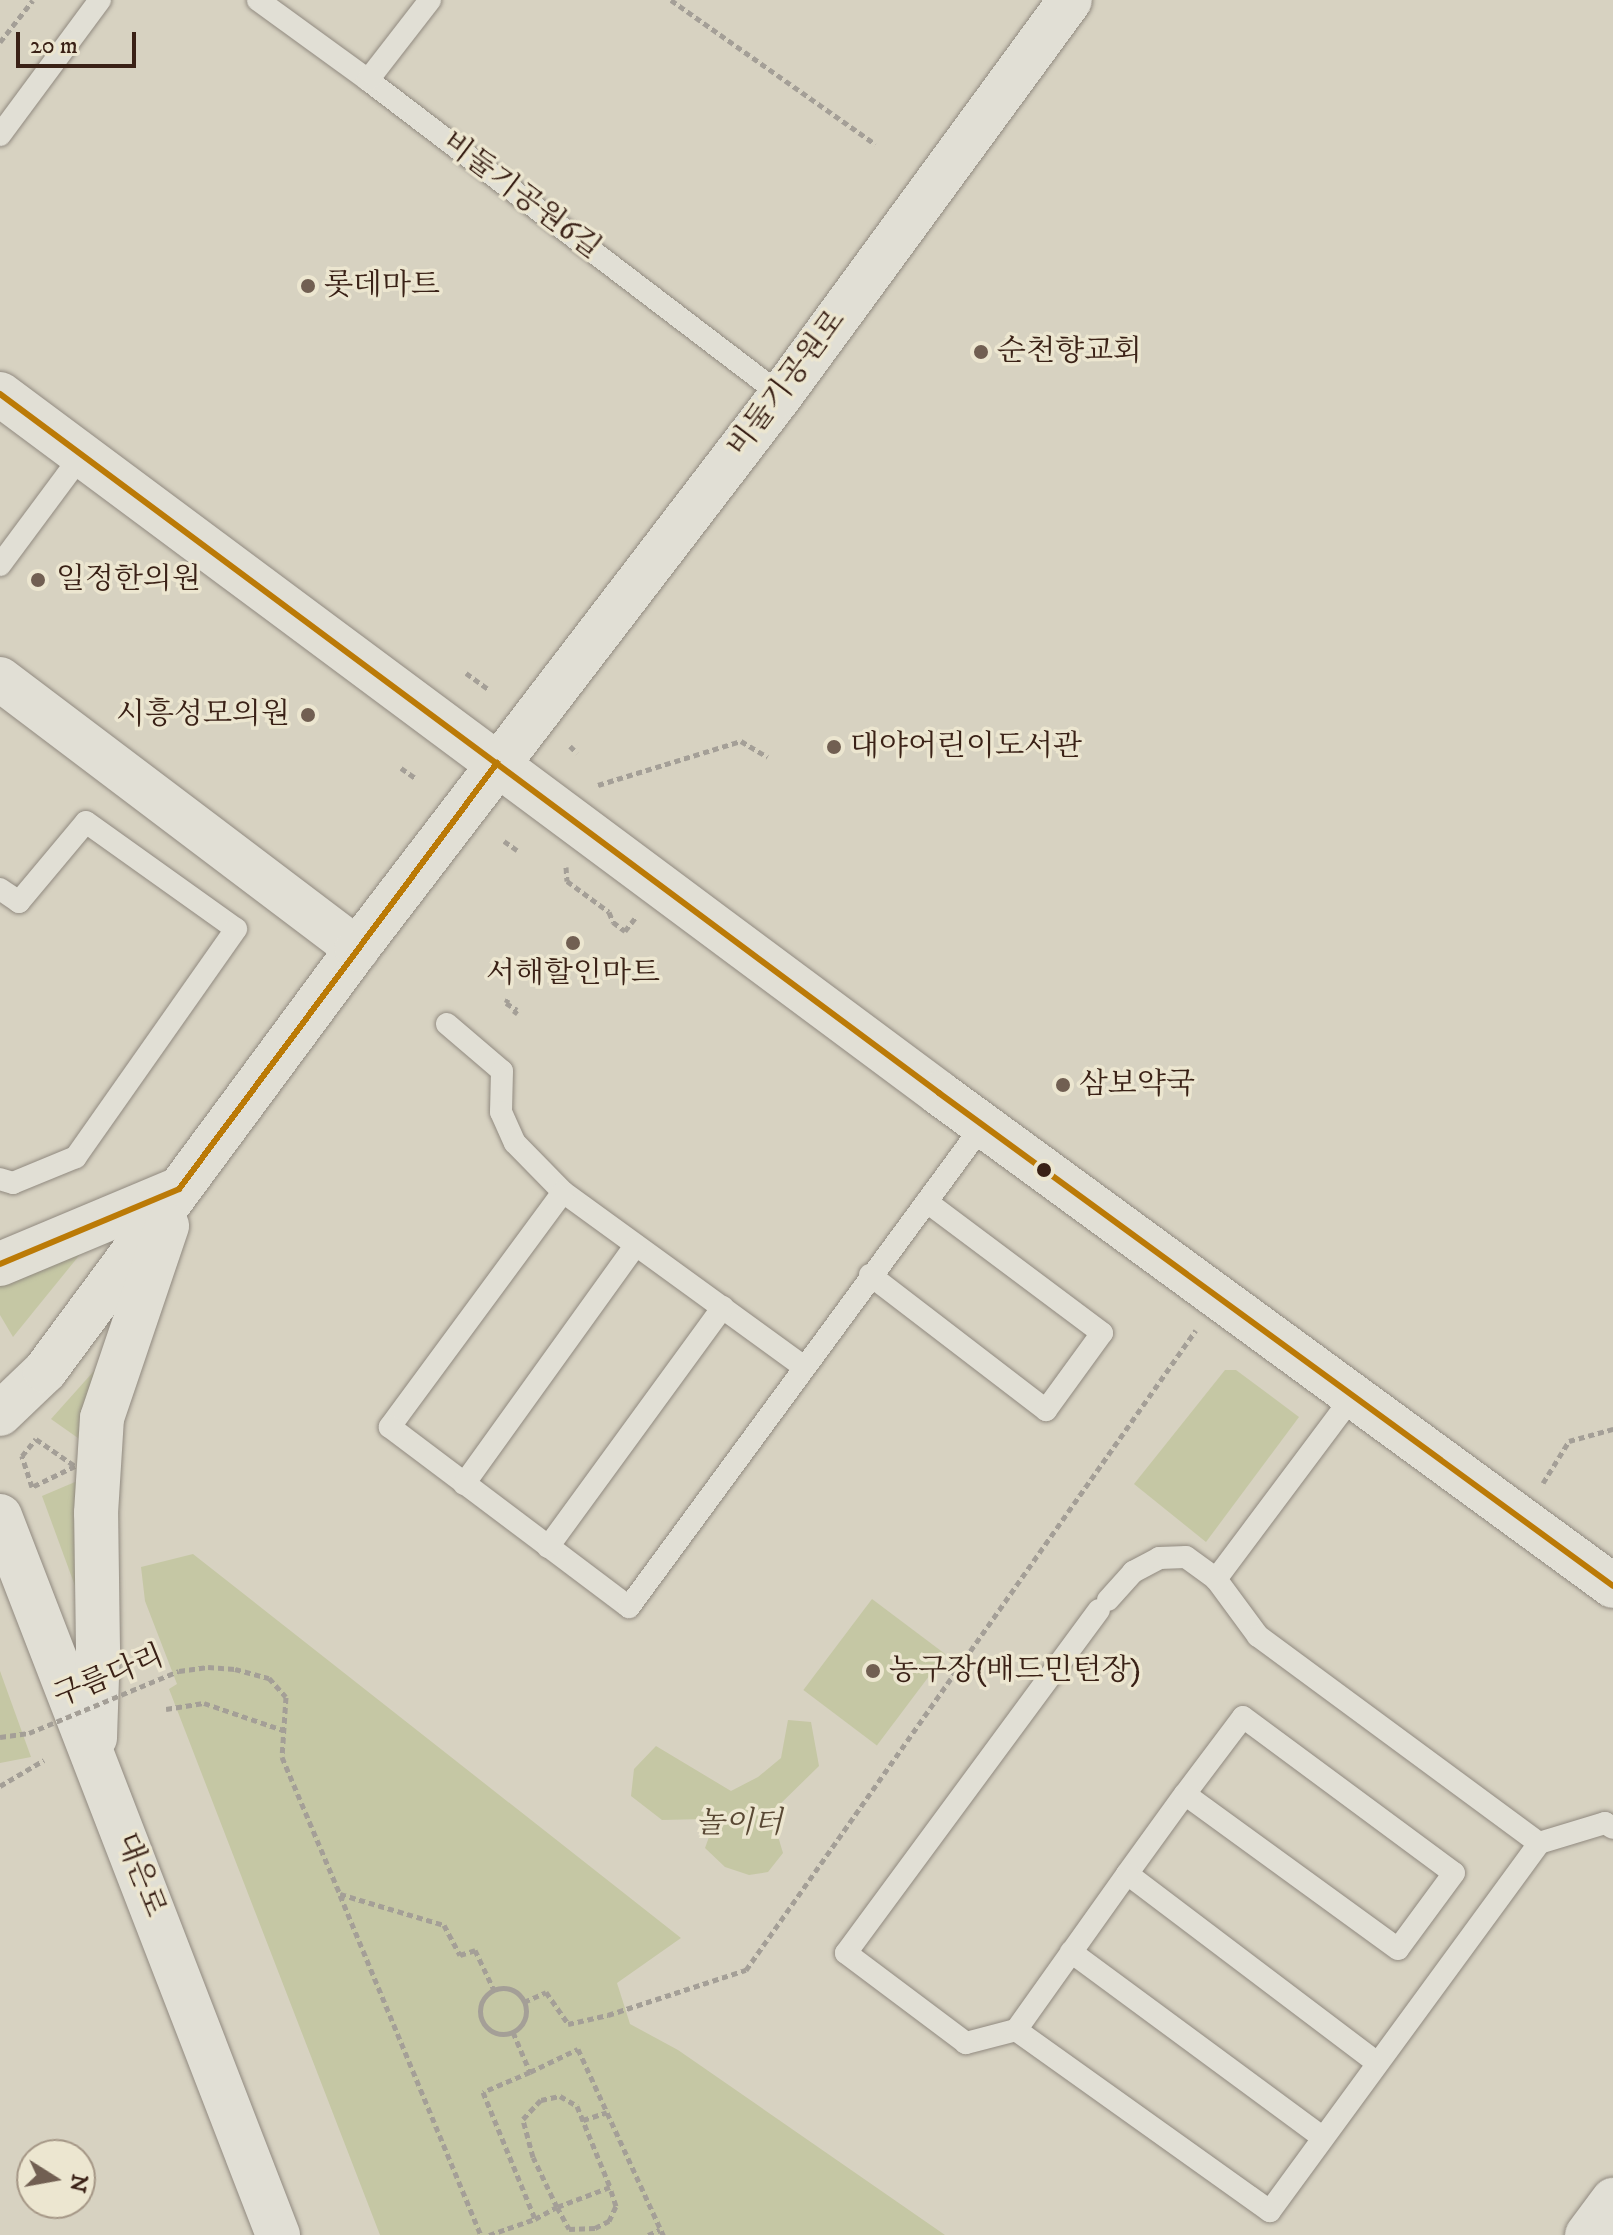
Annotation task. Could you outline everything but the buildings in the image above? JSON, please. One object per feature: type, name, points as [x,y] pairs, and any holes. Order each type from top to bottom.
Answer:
[{"type":"street","name":"비둘기공원로","points":[[0,1414],[45,1371],[497,763],[781,395],[1066,2]]},
{"type":"street","points":[[0,394],[983,1125],[1353,1396],[1446,1460],[1613,1586]]},
{"type":"street","points":[[0,679],[357,949]]},
{"type":"street","points":[[0,1264],[179,1189]]},
{"type":"street","points":[[94,1756],[98,1649],[96,1513],[102,1418],[179,1189]]},
{"type":"street","name":"대은로","points":[[0,1516],[278,2235]]},
{"type":"street","points":[[1587,2235],[1613,2200]]},
{"type":"lane","points":[[0,135],[100,0]]},
{"type":"lane","name":"비둘기공원6길","points":[[258,0],[368,80],[781,395]]},
{"type":"lane","points":[[368,80],[430,0]]},
{"type":"lane","points":[[0,565],[81,456]]},
{"type":"lane","points":[[0,889],[19,902],[86,822],[236,929],[76,1157],[13,1183],[0,1179]]},
{"type":"lane","points":[[447,1024],[502,1071],[501,1112],[515,1143],[563,1192],[804,1367]]},
{"type":"lane","points":[[563,1192],[390,1427],[629,1607],[983,1125]]},
{"type":"lane","points":[[870,1275],[1046,1410],[1102,1333],[927,1202]]},
{"type":"lane","points":[[464,1484],[636,1245]]},
{"type":"lane","points":[[548,1547],[723,1307]]},
{"type":"lane","points":[[1216,1579],[1353,1396]]},
{"type":"lane","points":[[1185,1794],[1398,1949],[1454,1873],[1243,1717],[1185,1794],[1016,2030],[966,2043],[846,1953],[1104,1605],[1133,1572],[1159,1558],[1186,1557],[1216,1579],[1258,1636],[1539,1843]]},
{"type":"lane","points":[[1016,2030],[1270,2211],[1539,1843],[1605,1823],[1613,1828]]},
{"type":"lane","points":[[1127,1874],[1376,2062]]},
{"type":"lane","points":[[1071,1952],[1322,2137]]},
{"type":"path","points":[[0,42],[33,0]]},
{"type":"path","points":[[671,0],[875,144]]},
{"type":"path","points":[[466,673],[489,690]]},
{"type":"path","points":[[584,790],[741,741],[768,757]]},
{"type":"path","points":[[570,746],[577,753]]},
{"type":"path","points":[[401,768],[417,779]]},
{"type":"path","points":[[504,841],[517,850]]},
{"type":"path","points":[[566,851],[567,881],[609,912],[613,922],[625,931]]},
{"type":"path","points":[[508,999],[506,1003],[517,1010],[514,1014]]},
{"type":"path","points":[[524,2002],[546,1992],[568,2024],[608,2015],[746,1970],[1205,1318]]},
{"type":"path","points":[[1541,1487],[1569,1441],[1613,1429]]},
{"type":"path","points":[[36,1439],[75,1466],[32,1487],[22,1456],[36,1439]]},
{"type":"path","name":"구름다리","points":[[0,1737],[29,1733],[179,1671],[208,1667],[235,1669],[259,1673],[279,1687],[288,1705],[282,1757],[481,2235]]},
{"type":"path","points":[[166,1709],[204,1703],[283,1730]]},
{"type":"path","points":[[0,1786],[44,1760]]},
{"type":"path","points":[[340,1894],[444,1925],[460,1955],[475,1950],[494,1990]]},
{"type":"path","points":[[509,1989],[524,2002],[525,2021],[513,2032],[499,2034],[482,2022],[480,2007],[494,1990],[509,1989]]},
{"type":"path","points":[[513,2032],[530,2072]]},
{"type":"path","points":[[535,2219],[483,2092],[578,2049],[661,2232],[648,2235]]},
{"type":"path","points":[[560,2096],[577,2106],[583,2120],[616,2206],[609,2221],[596,2232],[569,2229],[533,2157],[523,2119],[541,2100],[560,2096]]},
{"type":"path","points":[[583,2120],[607,2112]]},
{"type":"path","points":[[489,2235],[610,2187]]},
{"type":"green space","points":[[99,1231],[13,1337],[0,1315],[0,1278]]},
{"type":"green space","points":[[102,1362],[85,1443],[51,1419]]},
{"type":"green space","points":[[1225,1370],[1236,1370],[1299,1417],[1206,1542],[1134,1484]]},
{"type":"green space","points":[[82,1479],[93,1635],[42,1496]]},
{"type":"green space","points":[[193,1554],[681,1938],[617,1983],[630,2024],[678,2050],[945,2235],[380,2235],[169,1689],[177,1684],[145,1601],[141,1567]]},
{"type":"green space","name":"농구장(배드민턴장)","points":[[872,1599],[945,1654],[877,1745],[803,1690]]},
{"type":"green space","points":[[0,1671],[31,1757],[0,1763]]},
{"type":"green space","name":"놀이터","points":[[788,1720],[811,1722],[819,1766],[771,1813],[783,1853],[768,1872],[749,1875],[725,1867],[705,1848],[709,1837],[704,1819],[662,1820],[631,1796],[634,1769],[656,1746],[731,1791],[758,1777],[781,1758]]},
{"type":"transit line","points":[[0,394],[939,1093],[1613,1586]]},
{"type":"transit line","points":[[0,1264],[179,1189],[497,763]]},
{"type":"place","name":"롯데마트","points":[[308,286]]},
{"type":"place","name":"순천향교회","points":[[981,352]]},
{"type":"place","name":"일정한의원","points":[[38,580]]},
{"type":"place","name":"시흥성모의원","points":[[308,715]]},
{"type":"place","name":"대야어린이도서관","points":[[834,747]]},
{"type":"place","name":"서해할인마트","points":[[573,943]]},
{"type":"place","name":"삼보약국","points":[[1063,1085]]},
{"type":"place","name":"농구장(배드민턴장)","points":[[873,1671]]}]
